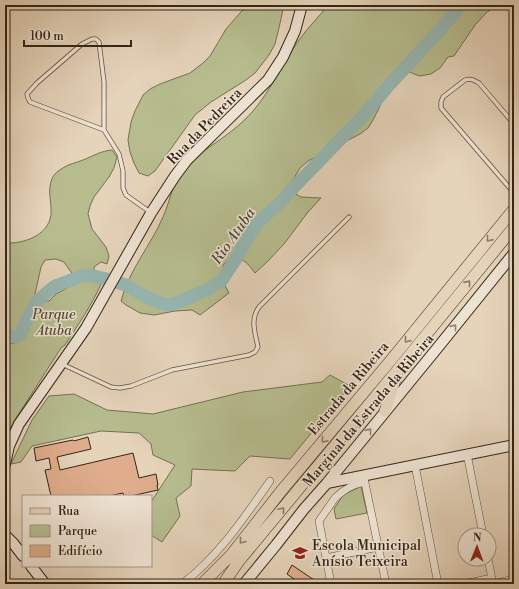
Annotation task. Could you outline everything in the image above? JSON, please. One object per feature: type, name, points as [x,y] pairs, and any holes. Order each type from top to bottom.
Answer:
[{"type":"main road","name":"Rua da Pedreira","points":[[5,464],[9,446],[19,424],[86,328],[151,213],[187,160],[268,80],[283,57],[295,31],[302,5]]},
{"type":"main road","name":"Estrada da Ribeira","points":[[222,582],[235,558],[282,490],[391,360],[514,209]]},
{"type":"main road","name":"Estrada da Ribeira","points":[[202,584],[235,558],[399,368],[514,227]]},
{"type":"main road","name":"Marginal da Estrada da Ribeira","points":[[244,584],[304,508],[347,458],[514,254]]},
{"type":"main road","points":[[385,411],[399,368]]},
{"type":"main road","points":[[326,483],[364,478],[415,465],[514,445]]},
{"type":"main road","points":[[347,458],[346,463],[351,471],[364,478]]},
{"type":"main road","points":[[5,535],[22,555]]},
{"type":"main road","points":[[32,567],[45,584]]},
{"type":"street","points":[[467,454],[481,527]]},
{"type":"street","points":[[415,465],[438,584]]},
{"type":"street","points":[[331,584],[319,521],[335,498],[364,478],[386,584]]},
{"type":"street","points":[[182,584],[199,570],[227,539],[270,482]]},
{"type":"street","points":[[326,558],[378,547]]},
{"type":"street","points":[[489,567],[492,581]]},
{"type":"street","points":[[464,584],[514,579]]},
{"type":"lane","points":[[104,130],[30,102],[27,94],[37,83],[82,44],[92,39],[96,39],[99,42],[104,82],[104,130],[119,154],[123,171],[123,188],[126,195],[151,213]]},
{"type":"lane","points":[[514,124],[479,83],[472,79],[465,80],[443,97],[441,102],[441,108],[514,193]]},
{"type":"lane","points":[[61,363],[111,387],[120,388],[131,386],[172,370],[249,355],[255,352],[258,347],[254,320],[255,313],[259,307],[349,217]]},
{"type":"lane","points":[[209,584],[235,558]]},
{"type":"green space","points":[[247,5],[284,5],[275,44],[269,55],[255,73],[211,102],[195,115],[155,171],[148,176],[139,173],[130,152],[128,140],[131,122],[143,95],[150,89],[160,84],[190,73],[203,63],[210,56],[226,29]]},
{"type":"green space","points":[[328,5],[497,5],[486,13],[475,25],[454,56],[448,57],[440,68],[431,74],[419,76],[405,70],[394,72],[386,80],[381,104],[368,128],[360,134],[308,161],[300,168],[291,183],[292,192],[301,197],[321,198],[308,212],[284,244],[255,273],[244,261],[241,260],[228,261],[224,264],[221,278],[229,293],[200,315],[192,310],[175,311],[154,315],[140,313],[126,305],[121,301],[129,279],[158,227],[166,210],[175,182],[182,170],[189,162],[226,135],[253,111],[266,94],[299,40]]},
{"type":"green space","name":"Parque Atuba","points":[[112,150],[117,157],[114,168],[94,197],[88,214],[92,229],[106,247],[109,256],[107,264],[101,262],[94,267],[95,279],[100,279],[102,282],[80,322],[65,345],[61,348],[13,423],[5,441],[5,344],[9,342],[13,344],[16,342],[12,341],[10,332],[5,327],[5,243],[27,240],[40,233],[45,228],[51,215],[51,183],[56,173],[67,165]],"holes":[[[56,259],[64,262],[78,282],[56,294],[49,301],[44,301],[39,305],[36,301],[35,294],[41,267],[45,260]]]},
{"type":"green space","points":[[330,375],[350,386],[290,459],[250,456],[235,471],[192,469],[191,486],[176,498],[180,516],[162,542],[152,536],[152,500],[175,465],[153,455],[151,444],[139,433],[101,431],[32,446],[21,462],[11,464],[32,420],[49,396],[74,394],[107,410],[153,414],[243,392],[322,382]]},
{"type":"green space","points":[[361,486],[367,513],[336,519],[334,509],[343,495]]},
{"type":"building","points":[[88,437],[91,449],[57,457],[60,470],[133,453],[139,478],[156,474],[158,490],[136,495],[124,495],[123,493],[114,495],[51,495],[45,470],[51,469],[49,458],[36,461],[34,448]]},
{"type":"building","points":[[292,565],[320,584],[295,584],[297,581],[287,574]]},
{"type":"waterway","name":"Rio Atuba","points":[[5,335],[16,337],[21,333],[36,303],[45,294],[55,286],[79,277],[90,275],[114,281],[126,285],[146,297],[167,305],[179,302],[209,289],[222,280],[257,224],[280,203],[363,116],[461,5]]},
{"type":"place","name":"Escola Municipal Anísio Teixeira","points":[[300,553]]}]
